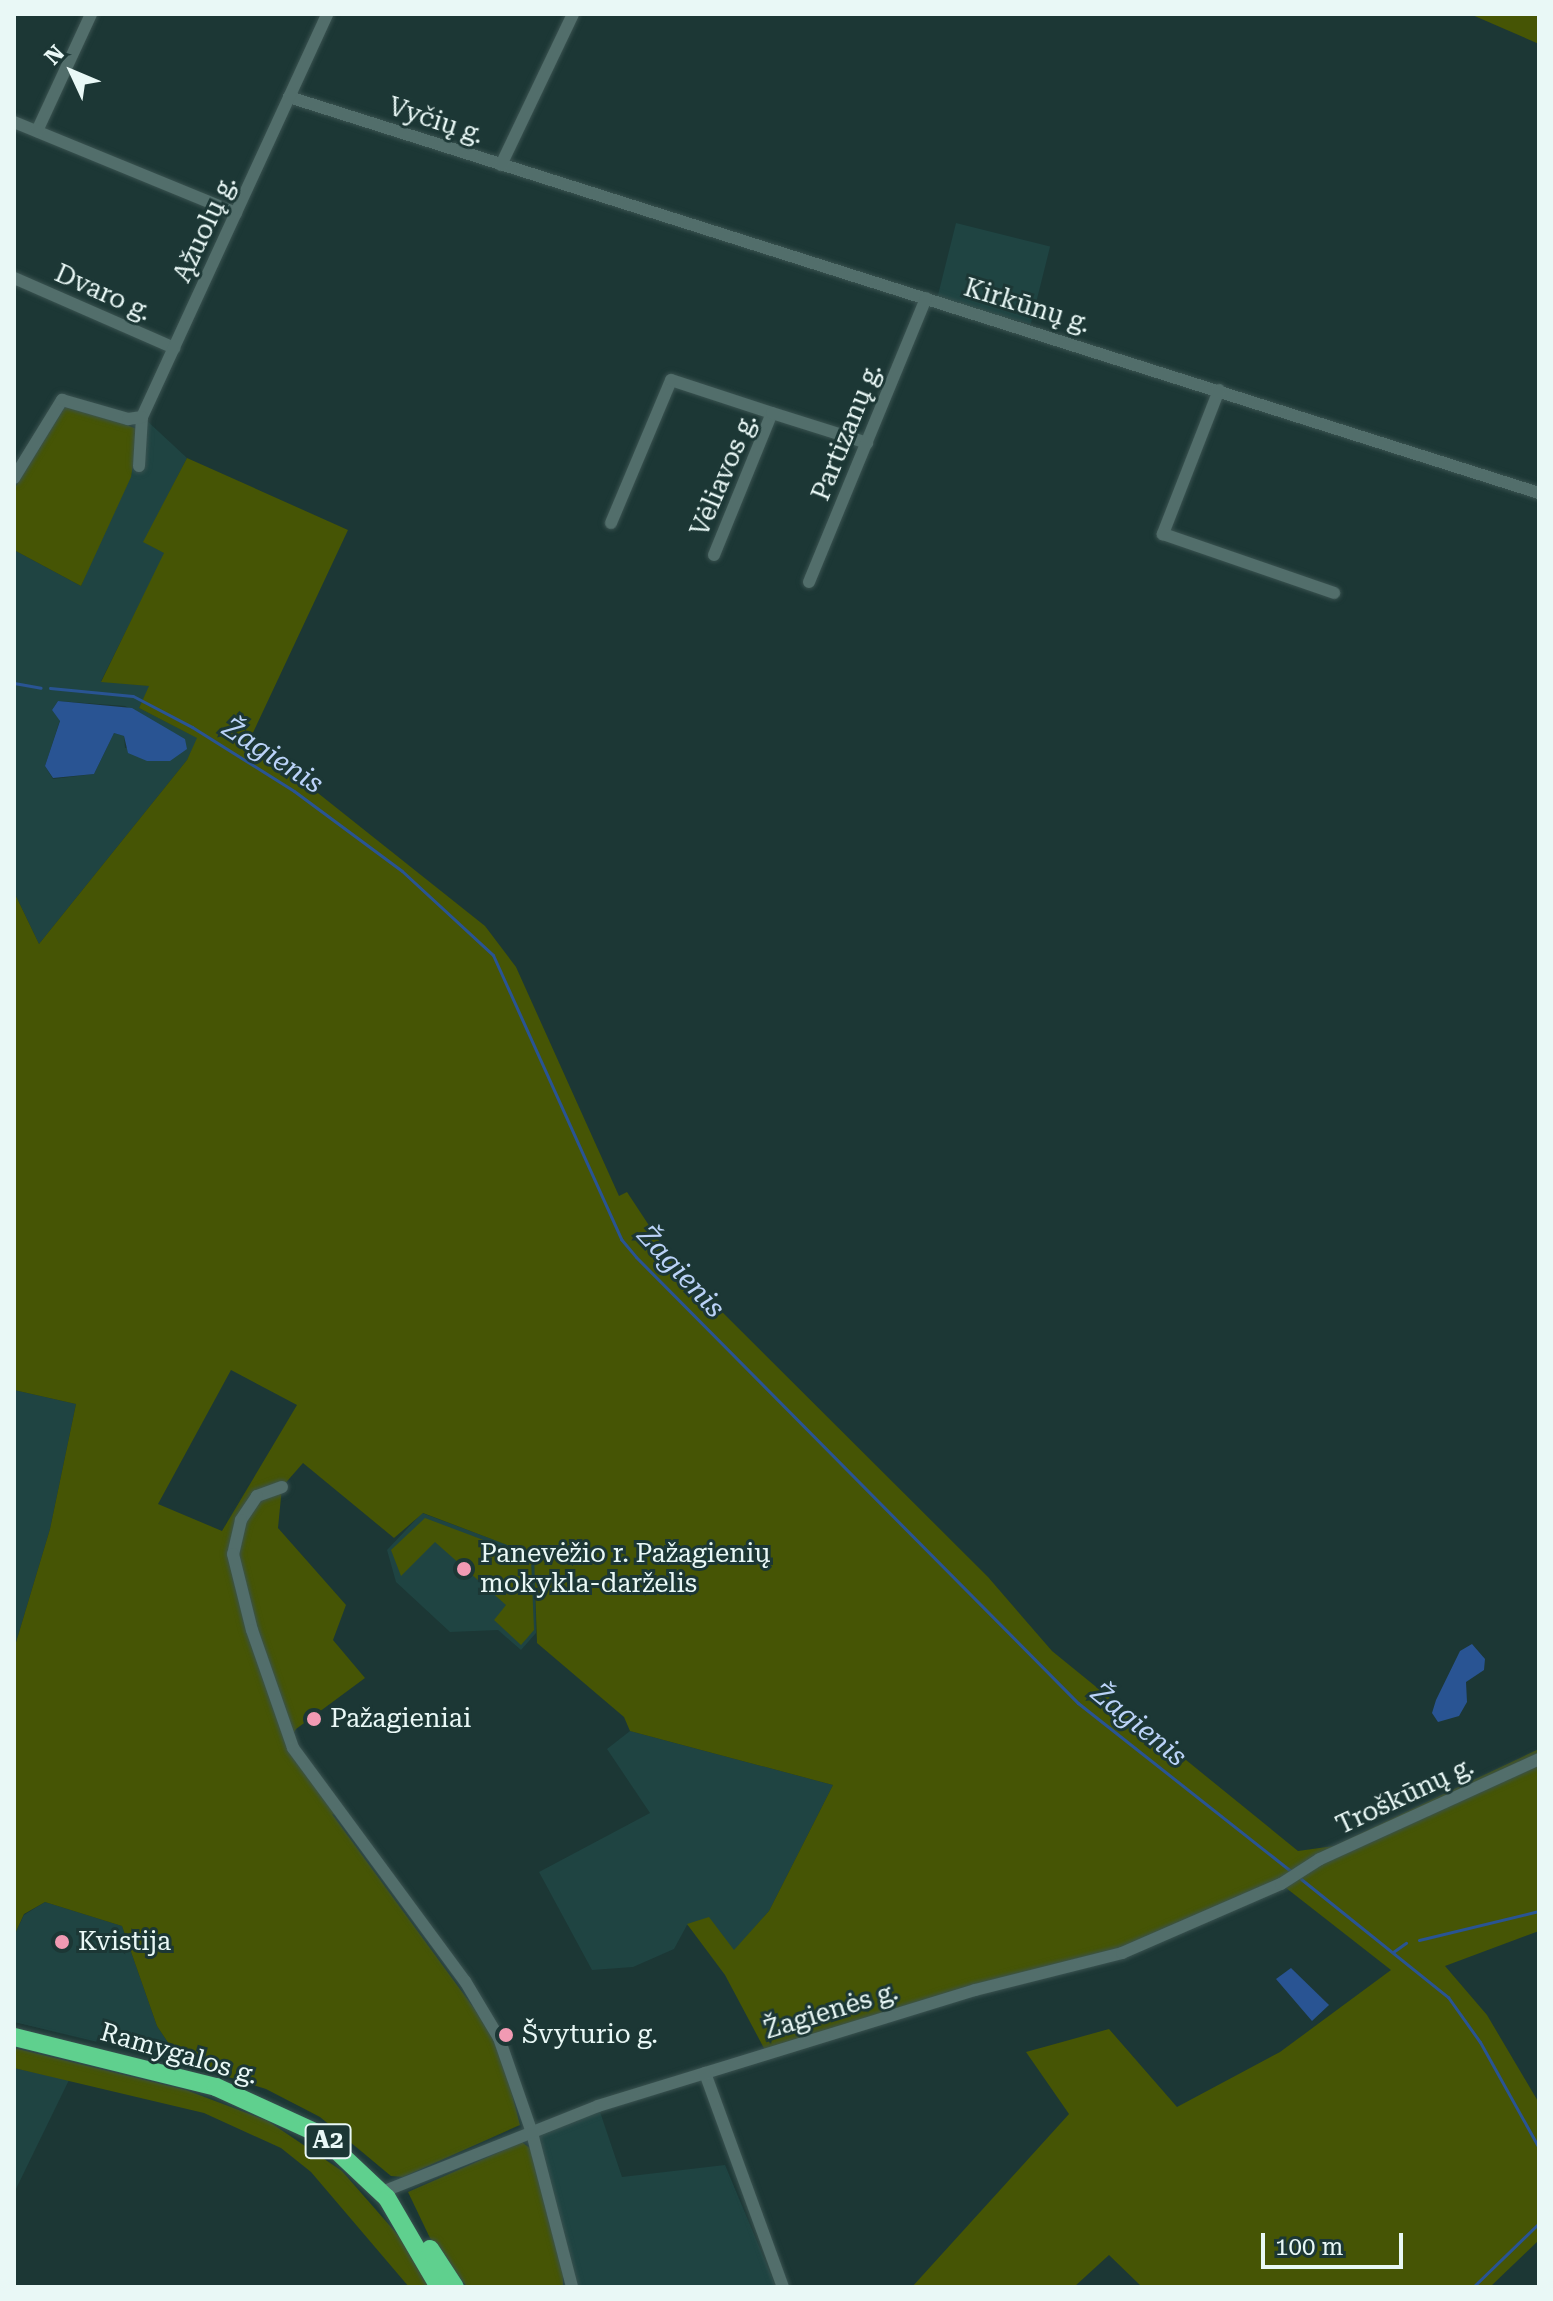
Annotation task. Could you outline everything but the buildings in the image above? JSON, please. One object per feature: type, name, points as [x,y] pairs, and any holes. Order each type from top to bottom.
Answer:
[{"type":"highway","name":"Ramygalos g.","points":[[14,2037],[243,2096],[319,2134],[384,2195],[439,2287]]},
{"type":"highway","name":"A2","points":[[384,2195],[455,2287]]},
{"type":"street","points":[[37,131],[91,14]]},
{"type":"street","name":"Ąžuolų g.","points":[[139,466],[142,417],[327,14]]},
{"type":"street","name":"Vyčių g.","points":[[289,97],[501,165],[573,14]]},
{"type":"street","points":[[14,122],[236,213]]},
{"type":"street","name":"Kirkūnų g.","points":[[501,165],[1539,493]]},
{"type":"street","name":"Dvaro g.","points":[[14,278],[174,348]]},
{"type":"street","name":"Partizanų g.","points":[[809,582],[926,298]]},
{"type":"street","points":[[611,523],[671,380],[772,413]]},
{"type":"street","points":[[1219,390],[1163,534],[1334,593]]},
{"type":"street","points":[[14,478],[62,400],[128,419],[142,417]]},
{"type":"street","name":"Vėliavos g.","points":[[714,555],[772,413],[867,443]]},
{"type":"street","points":[[282,1487],[257,1496],[241,1520],[233,1554],[252,1630],[293,1748],[465,1981],[499,2038],[532,2133],[572,2287]]},
{"type":"street","name":"Troškūnų g.","points":[[1292,1876],[1539,1759]]},
{"type":"street","name":"Žagienės g.","points":[[384,2195],[598,2106],[975,1990],[1122,1953],[1292,1876]]},
{"type":"street","points":[[705,2073],[783,2287]]},
{"type":"shaded area","points":[[956,223],[1050,246],[1031,324],[937,301]]},
{"type":"shaded area","points":[[144,418],[187,458],[144,542],[165,553],[101,681],[150,686],[139,708],[198,738],[187,760],[39,944],[14,892],[14,550],[81,586],[134,461]],"holes":[[[58,701],[125,706],[185,739],[125,748],[124,736],[114,733],[94,774],[53,779],[45,766],[60,720],[52,710]]]},
{"type":"shaded area","points":[[14,1390],[76,1404],[50,1529],[14,1649]]},
{"type":"shaded area","name":"Panevėžio r. Pažagienių mokykla-darželis","points":[[422,1513],[535,1555],[536,1633],[521,1650],[498,1630],[450,1632],[396,1582],[387,1550]]},
{"type":"shaded area","points":[[630,1731],[833,1785],[769,1911],[734,1951],[687,1925],[674,1949],[633,1967],[592,1970],[539,1872],[650,1813],[607,1749]]},
{"type":"shaded area","points":[[45,1902],[122,1926],[157,2026],[181,2062],[14,2022],[14,1936],[24,1915]]},
{"type":"shaded area","points":[[14,2068],[69,2080],[14,2193]]},
{"type":"shaded area","points":[[598,2106],[622,2177],[725,2165],[776,2287],[572,2287],[532,2133]]},
{"type":"green space","points":[[1470,14],[1539,14],[1539,44]]},
{"type":"green space","points":[[66,405],[79,405],[139,430],[131,477],[81,586],[14,550],[14,489]]},
{"type":"green space","points":[[187,458],[348,530],[250,739],[485,926],[516,967],[619,1196],[627,1192],[675,1265],[988,1577],[1052,1651],[1298,1851],[1334,1846],[1539,1749],[1539,1931],[1445,1966],[1487,2015],[1539,2103],[1539,2240],[1490,2287],[1142,2287],[1109,2255],[1074,2287],[912,2287],[1069,2114],[1026,2052],[1109,2029],[1177,2107],[1280,2052],[1391,1970],[1281,1884],[1110,1953],[766,2052],[725,1975],[687,1924],[709,1917],[734,1950],[769,1911],[833,1785],[630,1731],[624,1717],[537,1643],[534,1555],[423,1513],[394,1538],[303,1463],[282,1487],[278,1528],[346,1605],[333,1640],[365,1678],[296,1729],[290,1740],[342,1817],[332,1814],[487,2026],[502,2055],[520,2125],[403,2177],[391,2176],[320,2117],[266,2089],[181,2062],[157,2026],[122,1926],[45,1902],[24,1914],[14,1936],[14,1649],[50,1529],[76,1404],[14,1390],[14,892],[39,944],[187,760],[197,738],[139,708],[149,686],[101,682],[164,553],[143,542]],"holes":[[[231,1370],[297,1405],[222,1531],[158,1504]]]},
{"type":"green space","points":[[425,1518],[531,1558],[534,1630],[521,1645],[494,1620],[506,1605],[435,1542],[401,1576],[391,1550]]},
{"type":"green space","points":[[14,2048],[186,2090],[268,2121],[342,2171],[418,2258],[433,2287],[409,2287],[311,2172],[281,2148],[204,2113],[14,2068]]},
{"type":"green space","points":[[522,2142],[532,2150],[563,2266],[563,2287],[467,2287],[430,2238],[408,2192]]},
{"type":"water","points":[[58,701],[132,708],[185,739],[187,749],[170,761],[147,761],[128,753],[124,736],[114,733],[94,774],[53,778],[45,766],[60,721],[52,710]]},
{"type":"water","points":[[1472,1644],[1485,1659],[1484,1670],[1466,1682],[1467,1702],[1459,1716],[1438,1722],[1432,1713],[1436,1700],[1460,1651]]},
{"type":"water","points":[[1291,1968],[1329,2005],[1312,2021],[1276,1979]]},
{"type":"waterway","name":"Žagienis","points":[[14,683],[41,688]]},
{"type":"waterway","name":"Žagienis","points":[[50,688],[133,696],[192,727],[294,791],[402,871],[493,955],[621,1239],[636,1257],[1078,1703],[1291,1871]]},
{"type":"waterway","name":"Žagienis","points":[[1301,1879],[1448,1997],[1480,2042],[1539,2148]]},
{"type":"waterway","points":[[1419,1940],[1539,1911]]},
{"type":"waterway","points":[[1393,1952],[1406,1943]]},
{"type":"waterway","name":"Žagienis","points":[[1473,2287],[1539,2223]]},
{"type":"place","name":"Panevėžio r. Pažagienių mokykla-darželis","points":[[464,1569]]},
{"type":"place","name":"Pažagieniai","points":[[314,1719]]},
{"type":"place","name":"Kvistija","points":[[62,1942]]},
{"type":"place","name":"Švyturio g.","points":[[506,2035]]}]
